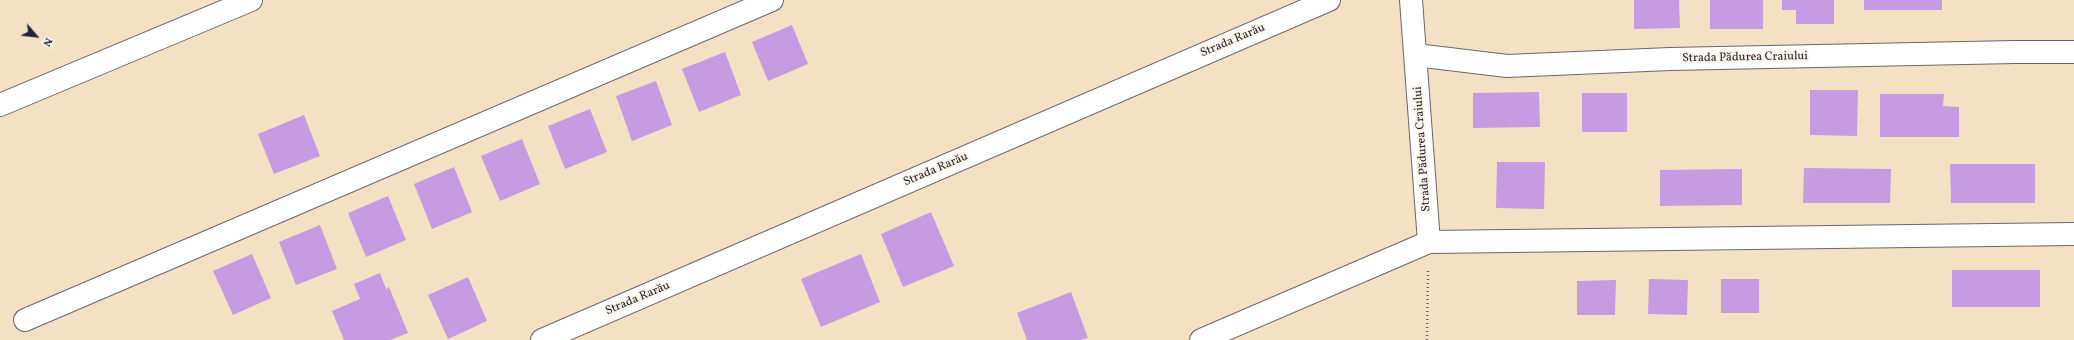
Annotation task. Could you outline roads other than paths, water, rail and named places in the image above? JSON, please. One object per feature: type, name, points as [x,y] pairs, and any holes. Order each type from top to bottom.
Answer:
[{"type":"street","points":[[0,105],[252,0]]},
{"type":"street","points":[[25,320],[772,0]]},
{"type":"street","name":"Strada Rarău","points":[[542,340],[1329,0]]},
{"type":"street","name":"Strada Pădurea Craiului","points":[[1411,0],[1429,242]]},
{"type":"street","name":"Strada Pădurea Craiului","points":[[1416,56],[1507,66],[1677,59],[2074,52]]},
{"type":"street","points":[[1201,340],[1429,242],[2074,234]]}]
